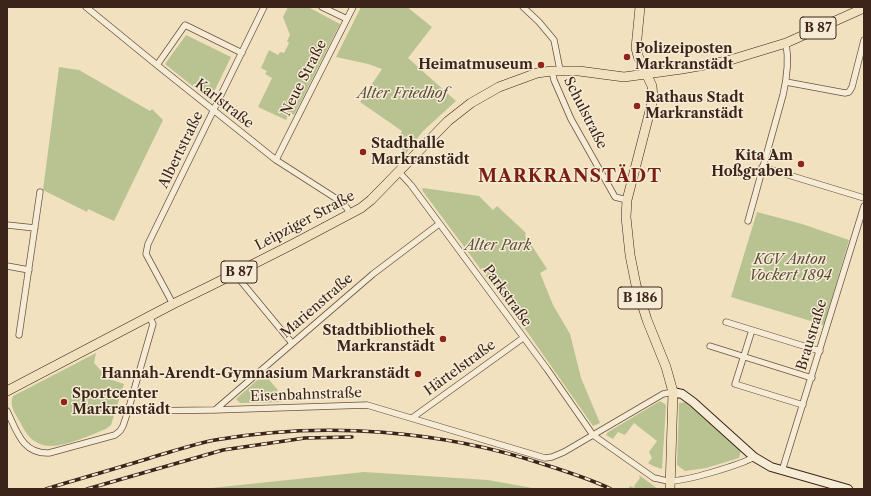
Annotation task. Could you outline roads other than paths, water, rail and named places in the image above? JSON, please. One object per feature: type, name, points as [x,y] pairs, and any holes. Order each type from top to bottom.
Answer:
[{"type":"main road","name":"B 186","points":[[640,7],[636,48],[638,56],[652,86],[654,99],[627,200],[626,217],[630,255],[636,285],[647,320],[666,367],[673,392],[670,485]]},
{"type":"main road","name":"B 87","points":[[646,74],[727,61],[786,43],[864,8]]},
{"type":"main road","name":"Leipziger Straße","points":[[7,391],[172,304],[235,274],[350,214],[371,200],[448,121],[471,103],[499,87],[537,72],[556,70],[624,77],[646,74]]},
{"type":"main road","points":[[673,392],[682,394],[693,402],[754,457],[771,467],[782,472],[848,489]]},
{"type":"street","name":"Karlstraße","points":[[86,7],[157,66],[276,160],[340,201],[347,208],[350,214]]},
{"type":"street","name":"Albertstraße","points":[[172,304],[148,258],[146,250],[264,7]]},
{"type":"street","points":[[322,7],[348,19]]},
{"type":"street","name":"Neue Straße","points":[[276,160],[353,7]]},
{"type":"street","name":"Schulstraße","points":[[523,7],[554,40],[556,70],[554,80],[571,119],[616,197],[627,200]]},
{"type":"street","points":[[157,66],[186,25],[242,53]]},
{"type":"street","points":[[786,82],[845,93],[849,92],[852,87],[864,40]]},
{"type":"street","points":[[748,221],[786,82],[788,54],[786,43]]},
{"type":"street","points":[[762,168],[864,198]]},
{"type":"street","name":"Parkstraße","points":[[399,172],[412,185],[439,224],[547,369],[593,435],[654,478],[670,485]]},
{"type":"street","points":[[19,335],[40,192]]},
{"type":"street","name":"Braustraße","points":[[782,472],[864,206]]},
{"type":"street","name":"Marienstraße","points":[[214,410],[373,274],[439,224]]},
{"type":"street","points":[[7,225],[35,228]]},
{"type":"street","points":[[7,266],[28,270]]},
{"type":"street","points":[[235,274],[292,343]]},
{"type":"street","points":[[7,411],[24,444],[32,450],[40,453],[49,453],[115,434],[120,431],[128,411],[153,324],[150,316]]},
{"type":"street","points":[[726,322],[820,351]]},
{"type":"street","points":[[752,330],[735,384],[803,405]]},
{"type":"street","name":"Härtelstraße","points":[[412,418],[523,338]]},
{"type":"street","points":[[710,346],[812,378]]},
{"type":"street","name":"Eisenbahnstraße","points":[[128,411],[367,405],[545,458],[564,452],[663,394],[673,392]]},
{"type":"street","points":[[670,485],[679,480],[739,464],[754,457]]},
{"type":"railway","points":[[46,489],[215,440],[256,434],[340,430],[382,432],[465,444],[506,453],[546,465],[611,489]]},
{"type":"railway","points":[[87,489],[223,450],[305,438],[352,437]]},
{"type":"place","name":"Polizeiposten Markranstädt","points":[[627,57]]},
{"type":"place","name":"Heimatmuseum","points":[[541,65]]},
{"type":"place","name":"Rathaus Stadt Markranstädt","points":[[637,106]]},
{"type":"place","name":"Stadthalle Markranstädt","points":[[363,152]]},
{"type":"place","name":"Kita Am Hoßgraben","points":[[801,164]]},
{"type":"place","name":"Stadtbibliothek Markranstädt","points":[[443,339]]},
{"type":"place","name":"Hannah-Arendt-Gymnasium Markranstädt","points":[[418,374]]},
{"type":"place","name":"Sportcenter Markranstädt","points":[[64,402]]},
{"type":"district","name":"MARKRANSTÄDT","points":[[570,177]]},
{"type":"park label","name":"Alter Friedhof","points":[[402,94]]},
{"type":"park label","name":"Alter Park","points":[[498,246]]},
{"type":"park label","name":"KGV Anton Vockert 1894","points":[[790,268]]}]
